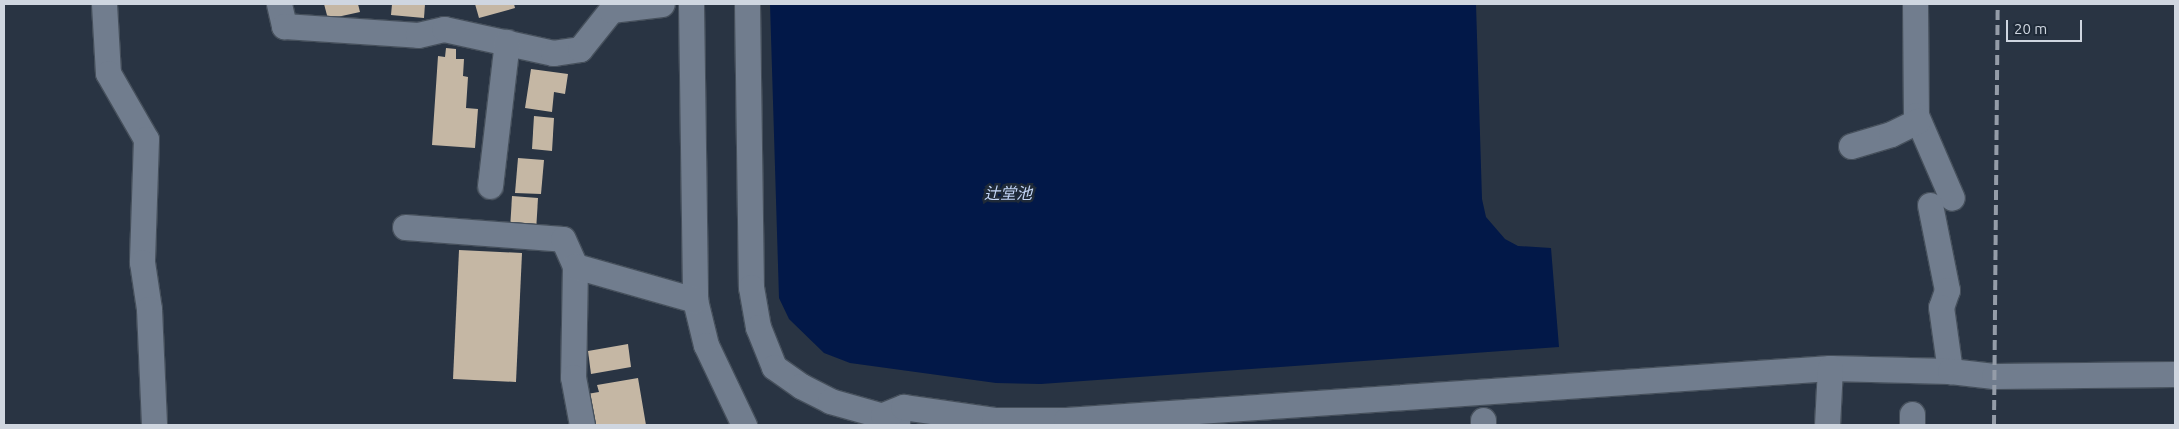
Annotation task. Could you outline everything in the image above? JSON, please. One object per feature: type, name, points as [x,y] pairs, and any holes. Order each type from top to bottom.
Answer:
[{"type":"street","points":[[104,4],[108,73],[146,138],[142,262],[149,309],[154,425]]},
{"type":"street","points":[[279,4],[284,26],[418,35],[444,29],[553,53],[580,49],[611,10],[662,4]]},
{"type":"street","points":[[691,4],[695,300],[706,345],[744,425]]},
{"type":"street","points":[[747,4],[750,287],[758,327],[774,367],[801,386],[830,401],[915,425]]},
{"type":"street","points":[[1915,4],[1918,121],[1941,202],[1947,290],[1941,307],[1950,370]]},
{"type":"street","points":[[490,186],[507,42]]},
{"type":"street","points":[[1851,146],[1892,134],[1918,121]]},
{"type":"street","points":[[405,227],[563,239],[575,266],[573,377],[582,425]]},
{"type":"street","points":[[575,266],[695,300]]},
{"type":"street","points":[[883,415],[903,407],[994,420],[1066,420],[1830,368],[1950,370],[1994,376],[2175,374]]},
{"type":"street","points":[[1827,425],[1830,368]]},
{"type":"water","name":"辻堂池","points":[[770,4],[1476,4],[1482,199],[1486,217],[1505,239],[1518,246],[1551,248],[1559,347],[1041,384],[996,383],[850,363],[824,353],[789,319],[779,298]]},
{"type":"building","points":[[324,4],[358,4],[360,12],[328,19]]},
{"type":"building","points":[[392,4],[425,4],[424,18],[391,15]]},
{"type":"building","points":[[475,4],[514,4],[515,8],[479,18]]},
{"type":"building","points":[[446,48],[456,49],[456,59],[464,59],[463,76],[468,77],[466,108],[478,109],[475,148],[432,145],[438,56],[445,57]]},
{"type":"building","points":[[531,69],[568,74],[565,94],[554,92],[552,112],[525,108]]},
{"type":"building","points":[[534,116],[554,118],[552,151],[532,149]]},
{"type":"building","points":[[518,158],[544,160],[541,194],[515,193]]},
{"type":"building","points":[[512,196],[538,198],[536,232],[510,230]]},
{"type":"building","points":[[459,250],[522,253],[516,382],[453,379]]},
{"type":"building","points":[[628,344],[631,367],[591,374],[588,351]]},
{"type":"building","points":[[638,378],[646,425],[592,425],[587,394],[599,392],[597,385]]},
{"type":"railway","points":[[1994,425],[1998,4]]}]
